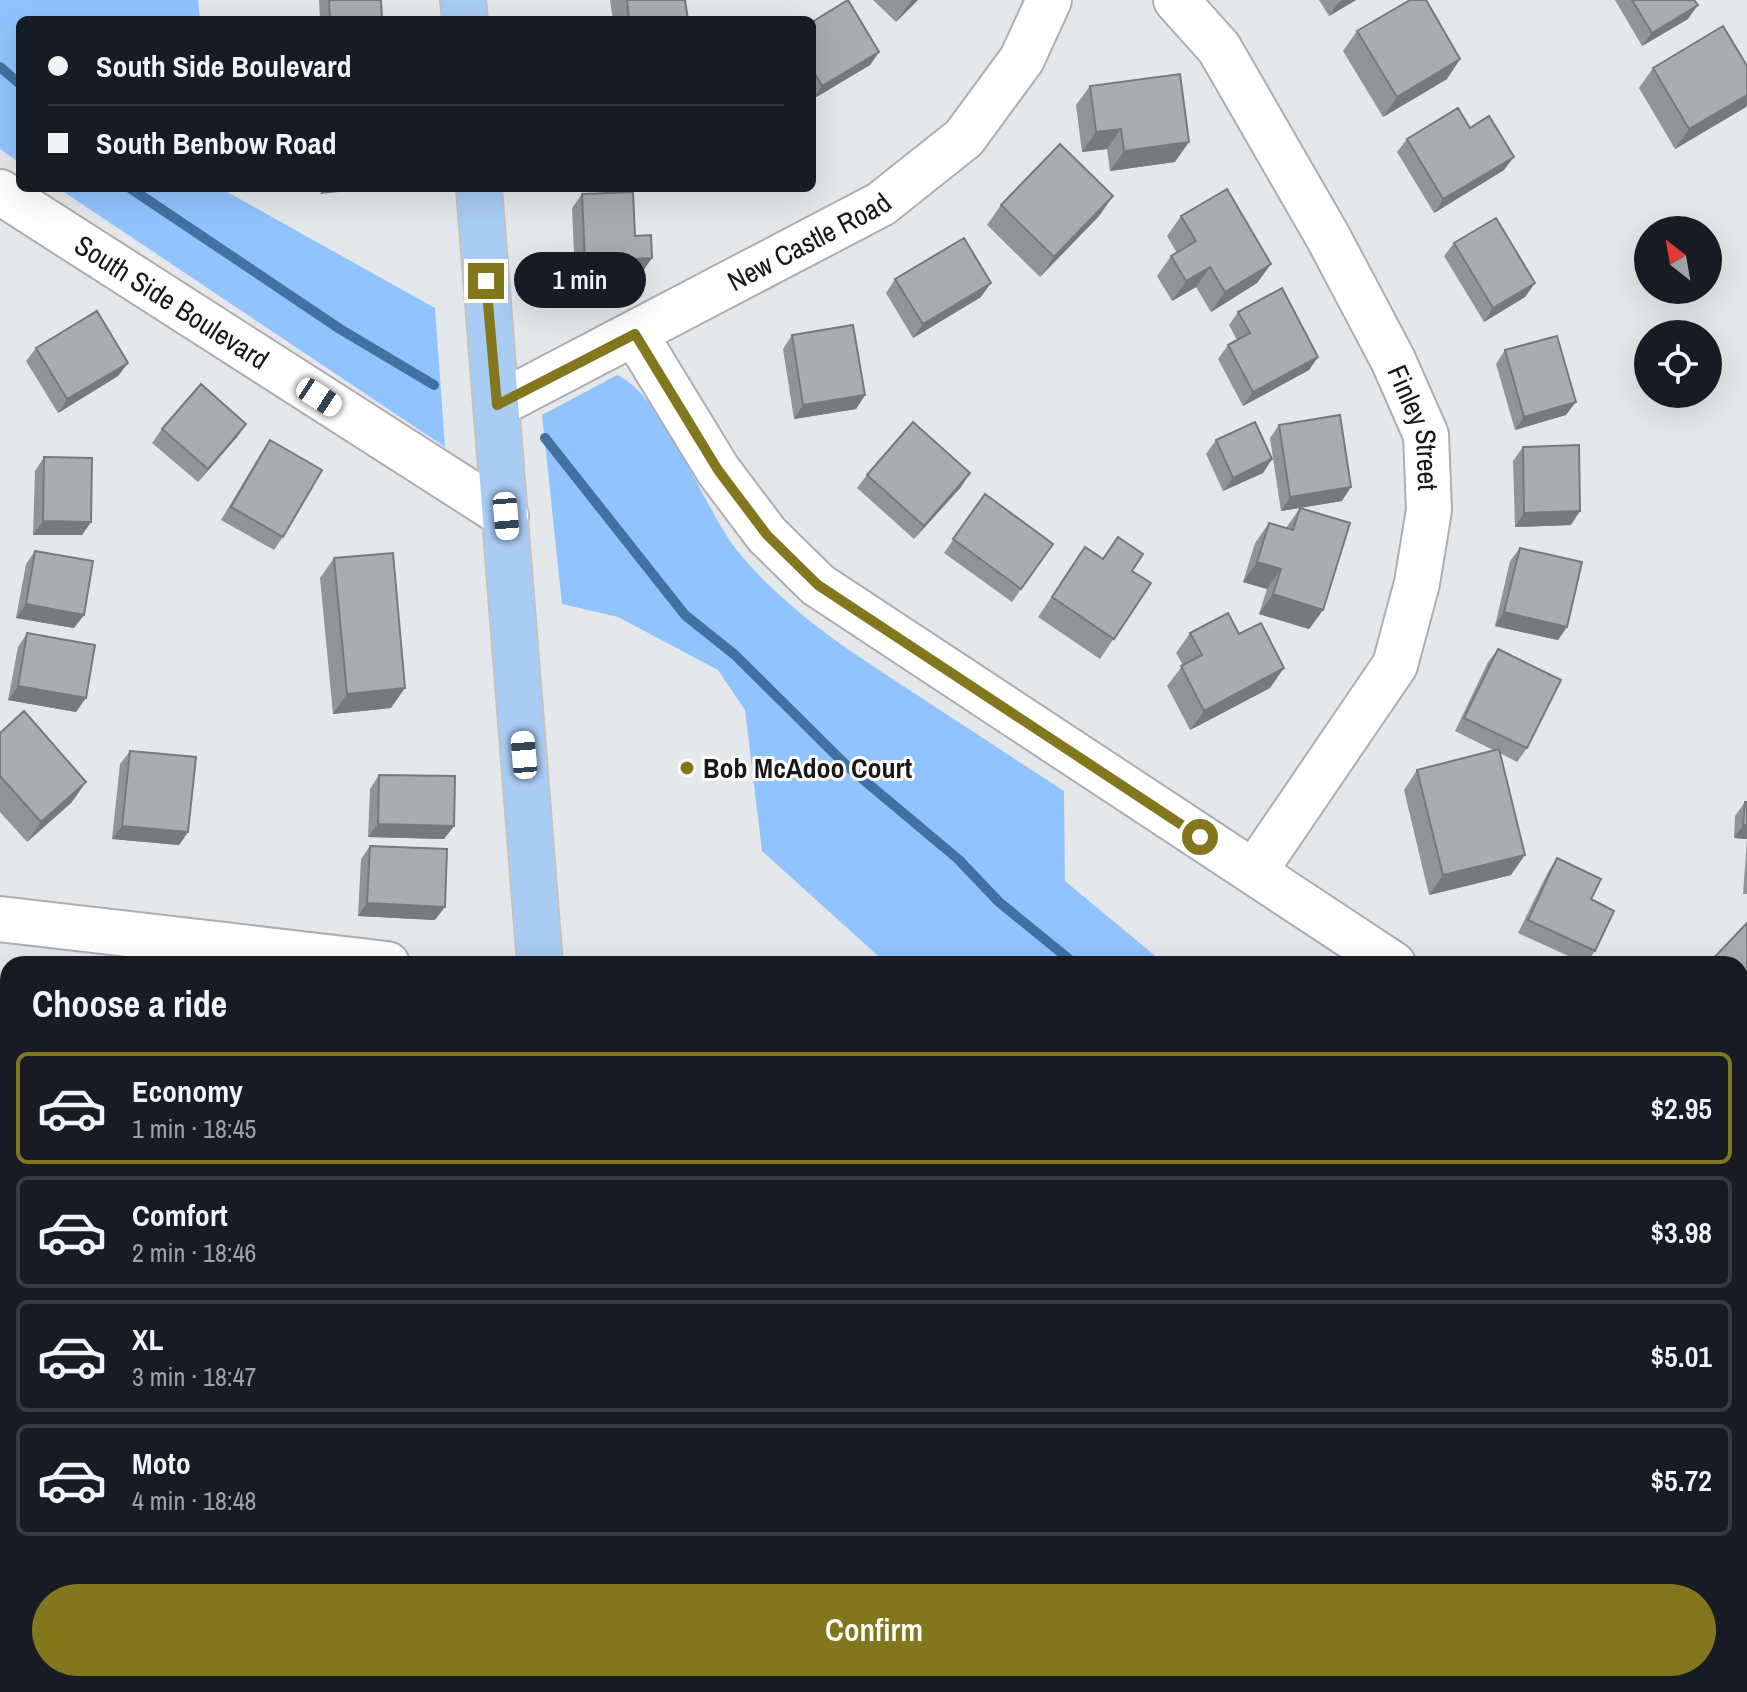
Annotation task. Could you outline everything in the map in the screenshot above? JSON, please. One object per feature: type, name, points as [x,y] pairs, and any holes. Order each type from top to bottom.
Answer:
[{"type":"main road","points":[[479,192],[539,956]]},
{"type":"street","name":"New Castle Road","points":[[497,405],[881,204],[964,138],[1022,59],[1049,0]]},
{"type":"street","name":"Finley Street","points":[[1176,0],[1219,48],[1320,223],[1393,360],[1426,435],[1429,510],[1417,583],[1395,665],[1254,872]]},
{"type":"street","name":"South Side Boulevard","points":[[0,192],[506,516]]},
{"type":"street","points":[[635,334],[718,470],[767,535],[818,585],[1381,956]]},
{"type":"street","points":[[0,919],[318,956]]},
{"type":"shaded area","points":[[0,0],[198,0],[200,16],[16,16],[16,160],[0,149]]},
{"type":"shaded area","points":[[64,192],[227,192],[435,308],[445,447]]},
{"type":"shaded area","points":[[617,375],[634,386],[666,428],[736,549],[775,591],[887,676],[1064,791],[1065,881],[1155,956],[878,956],[762,851],[745,710],[718,670],[618,617],[562,604],[542,415]]},
{"type":"building","points":[[329,0],[381,0],[382,16],[330,16]]},
{"type":"building","points":[[627,0],[685,0],[687,16],[629,16]]},
{"type":"building","points":[[848,0],[879,52],[822,86],[816,76],[816,20]]},
{"type":"building","points":[[1410,0],[1426,0],[1460,59],[1397,97],[1357,31]]},
{"type":"building","points":[[1632,0],[1694,0],[1698,5],[1652,33]]},
{"type":"building","points":[[1723,26],[1747,66],[1747,95],[1689,129],[1653,68]]},
{"type":"building","points":[[1180,74],[1189,142],[1124,151],[1121,129],[1096,132],[1090,86]]},
{"type":"building","points":[[1458,108],[1470,128],[1489,116],[1514,157],[1443,199],[1407,139]]},
{"type":"building","points":[[1060,144],[1113,196],[1054,257],[1001,205]]},
{"type":"building","points":[[1227,189],[1271,264],[1225,292],[1210,267],[1186,281],[1171,256],[1196,241],[1181,216]]},
{"type":"building","points":[[633,192],[635,236],[651,235],[652,258],[585,261],[582,194]]},
{"type":"building","points":[[1496,218],[1535,283],[1493,308],[1454,243]]},
{"type":"building","points":[[964,238],[991,283],[923,324],[895,279]]},
{"type":"building","points":[[1282,288],[1318,357],[1253,392],[1228,345],[1250,333],[1238,312]]},
{"type":"building","points":[[97,311],[128,363],[67,399],[36,348]]},
{"type":"building","points":[[853,325],[865,395],[803,405],[792,335]]},
{"type":"building","points":[[1557,336],[1576,402],[1524,417],[1505,350]]},
{"type":"building","points":[[201,384],[246,424],[208,469],[162,429]]},
{"type":"building","points":[[1340,415],[1351,487],[1290,497],[1279,425]]},
{"type":"building","points":[[913,422],[970,473],[924,526],[867,475]]},
{"type":"building","points":[[1255,422],[1272,459],[1233,478],[1216,440]]},
{"type":"building","points":[[270,440],[322,470],[283,537],[231,507]]},
{"type":"building","points":[[1579,445],[1580,511],[1524,513],[1523,447]]},
{"type":"building","points":[[44,457],[92,458],[91,522],[43,521]]},
{"type":"building","points":[[985,494],[1053,544],[1021,589],[953,539]]},
{"type":"building","points":[[1300,508],[1350,523],[1323,610],[1273,594],[1281,569],[1257,562],[1269,523],[1293,530]]},
{"type":"building","points":[[1118,537],[1143,554],[1132,571],[1151,583],[1114,639],[1052,597],[1085,547],[1103,559]]},
{"type":"building","points":[[1520,548],[1582,562],[1567,627],[1504,612]]},
{"type":"building","points":[[35,551],[93,561],[84,615],[26,604]]},
{"type":"building","points":[[393,553],[405,688],[347,694],[334,558]]},
{"type":"building","points":[[1228,613],[1239,634],[1261,623],[1284,668],[1204,711],[1181,666],[1202,655],[1190,633]]},
{"type":"building","points":[[27,633],[95,645],[86,698],[18,686]]},
{"type":"building","points":[[1498,649],[1561,680],[1527,748],[1464,718]]},
{"type":"building","points":[[24,711],[86,782],[41,822],[0,776],[0,733]]},
{"type":"building","points":[[1499,749],[1525,855],[1443,875],[1417,770]]},
{"type":"building","points":[[130,751],[196,757],[188,832],[122,826]]},
{"type":"building","points":[[379,775],[455,776],[454,826],[378,824]]},
{"type":"building","points":[[1745,802],[1747,825],[1743,825]]},
{"type":"building","points":[[370,846],[447,849],[445,907],[367,903]]},
{"type":"building","points":[[1557,858],[1601,879],[1591,899],[1614,911],[1595,951],[1528,920]]},
{"type":"building","points":[[1747,923],[1747,956],[1716,956]]},
{"type":"waterway","points":[[0,67],[16,81]]},
{"type":"waterway","points":[[136,192],[340,329],[434,385]]},
{"type":"waterway","points":[[545,438],[685,615],[735,655],[847,766],[958,859],[999,902],[1065,956]]},
{"type":"place","name":"Bob McAdoo Court","points":[[687,768]]},
{"type":"route","points":[[486,281],[497,405],[635,334],[718,470],[767,535],[818,585],[1200,837]]}]
